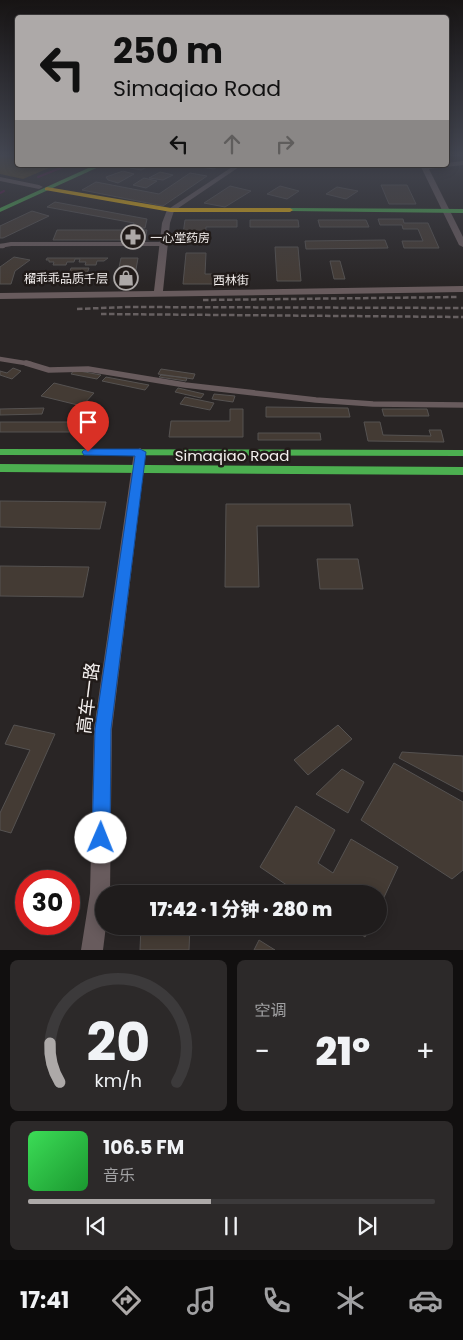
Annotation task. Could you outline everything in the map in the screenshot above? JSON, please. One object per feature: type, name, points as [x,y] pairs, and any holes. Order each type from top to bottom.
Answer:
[{"type":"main road","points":[[0,204],[15,198]]},
{"type":"main road","points":[[0,210],[23,198]]},
{"type":"main road","points":[[103,198],[171,210],[463,211]]},
{"type":"main road","name":"Simaqiao Road","points":[[0,452],[463,453]]},
{"type":"main road","name":"Simaqiao Road","points":[[0,468],[463,471]]},
{"type":"street","points":[[158,294],[166,223],[171,210],[189,198]]},
{"type":"street","points":[[440,198],[463,245]]},
{"type":"street","name":"西林街","points":[[0,296],[463,289]]},
{"type":"street","name":"高车一路","points":[[92,950],[100,893],[103,729],[140,452]]},
{"type":"lane","points":[[0,246],[11,244],[163,244]]},
{"type":"lane","points":[[0,359],[19,361],[49,370],[88,369],[185,385],[316,400],[463,405]]},
{"type":"building","points":[[124,198],[174,198],[163,206]]},
{"type":"building","points":[[211,198],[239,198],[225,207],[204,203]]},
{"type":"building","points":[[387,198],[413,198],[416,204],[389,204]]},
{"type":"building","points":[[55,202],[147,219],[145,228],[133,228],[134,223],[47,207]]},
{"type":"building","points":[[32,211],[49,216],[0,238],[0,226]]},
{"type":"building","points":[[378,219],[403,219],[404,223],[428,223],[439,248],[404,248],[402,241],[423,241],[418,229],[403,229],[402,225],[380,225]]},
{"type":"building","points":[[185,220],[237,220],[237,227],[206,227],[205,241],[182,241]]},
{"type":"building","points":[[250,220],[298,220],[299,227],[250,227]]},
{"type":"building","points":[[318,220],[366,220],[369,227],[320,227]]},
{"type":"building","points":[[57,230],[147,230],[145,240],[53,240]]},
{"type":"building","points":[[385,240],[388,248],[306,249],[305,241]]},
{"type":"building","points":[[275,247],[298,247],[301,281],[277,281]]},
{"type":"building","points":[[186,253],[206,253],[205,274],[216,274],[216,284],[183,284]]},
{"type":"building","points":[[14,257],[30,260],[15,271],[11,284],[0,284],[0,267]]},
{"type":"building","points":[[47,258],[108,258],[104,261],[97,261],[96,265],[85,265],[86,262],[79,262],[80,259],[75,259],[74,262],[67,262],[66,265],[53,265],[54,262],[49,262],[49,260],[46,260]]},
{"type":"building","points":[[121,258],[138,258],[134,281],[116,282]]},
{"type":"building","points":[[330,261],[340,261],[345,279],[334,279]]},
{"type":"building","points":[[71,268],[89,268],[85,280],[67,280]]},
{"type":"building","points":[[227,274],[248,274],[248,283],[227,283]]},
{"type":"building","points":[[13,368],[21,371],[12,379],[0,375],[0,371],[7,373]]},
{"type":"building","points":[[161,369],[195,374],[193,379],[158,374]]},
{"type":"building","points":[[74,370],[101,375],[97,379],[71,374]]},
{"type":"building","points":[[161,375],[187,378],[186,381],[159,377]]},
{"type":"building","points":[[106,377],[149,385],[145,390],[102,381]]},
{"type":"building","points":[[54,383],[94,393],[82,406],[41,396]]},
{"type":"building","points":[[178,388],[204,394],[201,398],[175,392]]},
{"type":"building","points":[[214,394],[235,396],[233,402],[212,399]]},
{"type":"building","points":[[185,397],[214,403],[210,410],[180,404]]},
{"type":"building","points":[[266,407],[348,408],[350,417],[266,417]]},
{"type":"building","points":[[44,408],[42,414],[0,415],[0,409]]},
{"type":"building","points":[[230,409],[243,409],[243,437],[169,437],[171,421],[230,421]]},
{"type":"building","points":[[382,409],[427,409],[429,416],[384,416]]},
{"type":"building","points":[[0,422],[86,422],[84,432],[0,432]]},
{"type":"building","points":[[364,422],[380,422],[383,435],[431,436],[429,430],[441,430],[444,442],[368,441]]},
{"type":"building","points":[[258,433],[320,433],[321,440],[258,440]]},
{"type":"building","points":[[0,501],[106,502],[100,529],[0,527]]},
{"type":"building","points":[[226,504],[350,504],[353,526],[257,526],[259,587],[225,587]]},
{"type":"building","points":[[317,559],[358,559],[363,589],[320,589]]},
{"type":"building","points":[[0,566],[89,567],[83,597],[0,596]]},
{"type":"building","points":[[14,725],[55,734],[11,833],[0,830],[0,813],[30,750],[5,744]]},
{"type":"building","points":[[338,725],[352,739],[308,775],[294,760]]},
{"type":"building","points":[[402,752],[463,756],[463,792],[399,758]]},
{"type":"building","points":[[394,763],[463,802],[463,870],[452,879],[361,820]]},
{"type":"building","points":[[342,769],[364,782],[348,813],[316,794]]},
{"type":"building","points":[[296,806],[335,830],[318,863],[333,873],[351,839],[398,867],[387,891],[387,885],[287,885],[260,867]]},
{"type":"building","points":[[141,935],[190,935],[189,950],[140,950]]},
{"type":"building","points":[[259,940],[275,950],[254,950]]},
{"type":"railway","points":[[203,300],[459,297]]},
{"type":"railway","points":[[77,309],[127,307],[463,308]]},
{"type":"railway","points":[[101,314],[463,317]]},
{"type":"traffic: fast","points":[[0,210],[26,198]]},
{"type":"traffic: fast","points":[[290,210],[463,211]]},
{"type":"traffic: fast","points":[[0,452],[463,453]]},
{"type":"traffic: fast","points":[[0,468],[463,471]]},
{"type":"traffic: slow","points":[[102,198],[171,210],[290,210]]},
{"type":"place","name":"一心堂药房","points":[[133,237]]},
{"type":"place","name":"榴乖乖品质千层","points":[[126,278]]},
{"type":"route","points":[[88,452],[140,452],[103,729],[101,838]]}]
